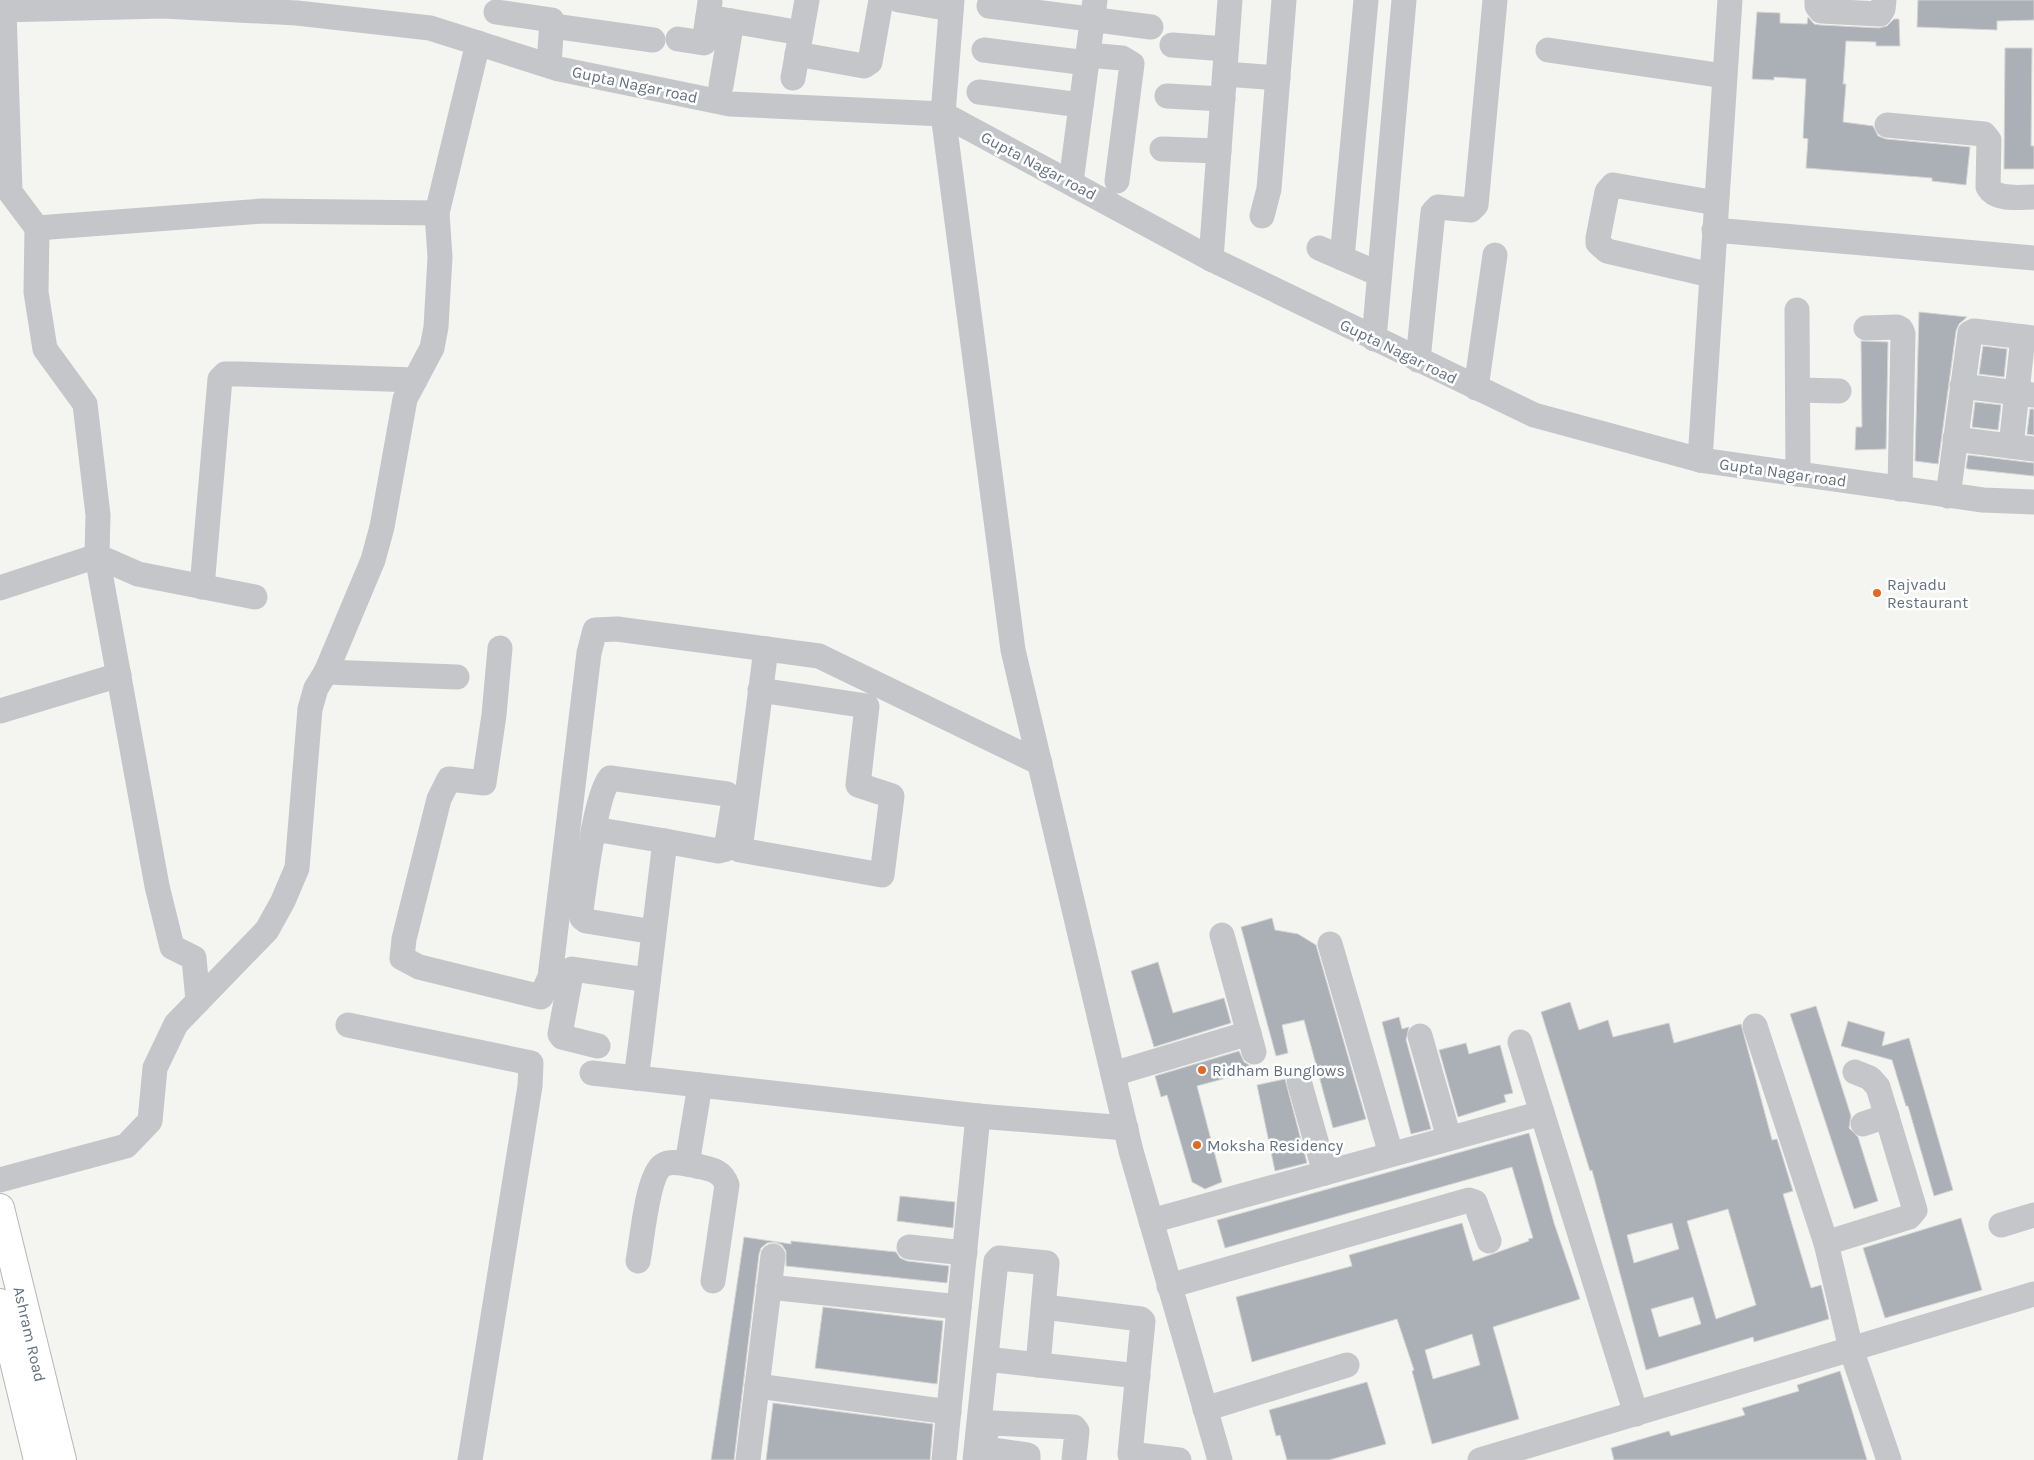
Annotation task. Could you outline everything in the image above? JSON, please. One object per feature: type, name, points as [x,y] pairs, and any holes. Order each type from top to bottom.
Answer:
[{"type":"main road","name":"Ashram Road","points":[[0,1208],[62,1460]]},
{"type":"main road","name":"Ashram Road","points":[[0,1304],[38,1460]]},
{"type":"street","points":[[797,55],[807,0]]},
{"type":"street","points":[[717,13],[797,55],[864,66],[870,62],[881,0]]},
{"type":"street","points":[[899,0],[952,5],[943,114],[1013,650],[1126,1128],[1180,1325],[1220,1460]]},
{"type":"street","points":[[1211,259],[1230,0]]},
{"type":"street","points":[[1262,216],[1269,188],[1284,0]]},
{"type":"street","points":[[1342,258],[1366,0]]},
{"type":"street","points":[[1374,340],[1404,0]]},
{"type":"street","points":[[1418,360],[1433,212],[1438,207],[1471,210],[1476,205],[1495,0]]},
{"type":"street","points":[[1700,460],[1730,0]]},
{"type":"street","points":[[1817,0],[1817,6],[1821,11],[1880,14],[1883,9],[1884,0]]},
{"type":"street","name":"Gupta Nagar road","points":[[2,10],[205,4],[297,13],[430,28],[549,65],[730,104],[943,114],[1211,259],[1374,340],[1534,415],[1700,460],[1948,496],[1983,500],[2034,502]]},
{"type":"street","points":[[0,1180],[126,1146],[150,1121],[155,1068],[176,1024],[267,930],[283,900],[296,868],[310,710],[316,688],[326,672],[373,560],[382,527],[405,399],[432,348],[436,327],[440,257],[437,213],[497,6],[552,20],[549,65]]},
{"type":"street","points":[[990,6],[1094,10],[1151,27]]},
{"type":"street","points":[[2,10],[10,192],[37,228],[36,292],[45,349],[85,404],[98,515],[97,556],[157,886],[172,947],[194,958],[198,1001]]},
{"type":"street","points":[[1071,182],[1094,10]]},
{"type":"street","points":[[678,39],[704,43],[717,13]]},
{"type":"street","points":[[717,13],[721,86]]},
{"type":"street","points":[[553,26],[652,40]]},
{"type":"street","points":[[1172,45],[1226,49]]},
{"type":"street","points":[[984,50],[1087,59],[1122,58],[1132,64],[1117,181]]},
{"type":"street","points":[[1548,50],[1724,76]]},
{"type":"street","points":[[1225,74],[1278,78]]},
{"type":"street","points":[[1358,89],[1396,93]]},
{"type":"street","points":[[979,92],[1081,105]]},
{"type":"street","points":[[1167,96],[1223,99]]},
{"type":"street","points":[[1887,125],[1984,134],[1989,140],[1988,187],[1991,192],[1998,196],[2034,197]]},
{"type":"street","points":[[1162,149],[1219,152]]},
{"type":"street","points":[[1711,275],[1606,251],[1598,243],[1598,238],[1608,192],[1614,185],[1716,203]]},
{"type":"street","points":[[37,228],[262,211],[437,213]]},
{"type":"street","points":[[1714,230],[2034,258]]},
{"type":"street","points":[[1320,248],[1379,274]]},
{"type":"street","points":[[1476,388],[1495,255]]},
{"type":"street","points":[[1797,310],[1798,474]]},
{"type":"street","points":[[1866,328],[1901,329],[1900,489]]},
{"type":"street","points":[[1948,496],[1955,439],[1962,386],[1970,333],[1974,331],[2028,337],[2022,447],[1955,439]]},
{"type":"street","points":[[202,587],[220,379],[225,374],[415,380]]},
{"type":"street","points":[[1962,386],[2025,394]]},
{"type":"street","points":[[1798,390],[1839,391]]},
{"type":"street","points":[[0,588],[97,556],[138,574],[256,597]]},
{"type":"street","points":[[500,648],[494,715],[484,783],[449,779],[439,799],[404,939],[402,958],[419,967],[541,997],[550,977],[589,654],[595,630],[617,629],[819,656],[1040,763]]},
{"type":"street","points":[[760,690],[867,706],[858,785],[892,796],[882,875],[740,850],[760,690],[766,649]]},
{"type":"street","points":[[326,672],[458,677]]},
{"type":"street","points":[[0,711],[119,675]]},
{"type":"street","points":[[594,829],[718,851],[726,849],[734,800],[727,794],[610,778],[605,788],[594,829],[581,910],[582,918],[586,921],[654,932]]},
{"type":"street","points":[[636,1078],[665,841]]},
{"type":"street","points":[[1113,1074],[1251,1042],[1222,935]]},
{"type":"street","points":[[1330,944],[1391,1154]]},
{"type":"street","points":[[598,1046],[562,1037],[560,1034],[572,969],[648,980]]},
{"type":"street","points":[[348,1025],[532,1063],[530,1086],[470,1460]]},
{"type":"street","points":[[1755,1026],[1826,1243],[1851,1349],[1889,1460]]},
{"type":"street","points":[[1420,1036],[1450,1138]]},
{"type":"street","points":[[1520,1042],[1636,1414]]},
{"type":"street","points":[[1826,1243],[1909,1217],[1915,1210],[1887,1116],[1874,1081],[1855,1072]]},
{"type":"street","points":[[592,1073],[978,1116],[1126,1128]]},
{"type":"street","points":[[1300,1081],[1325,1172]]},
{"type":"street","points":[[687,1164],[700,1085]]},
{"type":"street","points":[[1151,1221],[1542,1113]]},
{"type":"street","points":[[944,1460],[978,1116]]},
{"type":"street","points":[[1863,1124],[1887,1116]]},
{"type":"street","points":[[638,1261],[652,1183],[658,1170],[668,1163],[687,1164],[714,1170],[725,1178],[727,1185],[713,1281]]},
{"type":"street","points":[[1169,1286],[1469,1200],[1475,1202],[1489,1241]]},
{"type":"street","points":[[2001,1225],[2034,1215]]},
{"type":"street","points":[[909,1247],[964,1253]]},
{"type":"street","points":[[748,1460],[773,1256]]},
{"type":"street","points":[[980,1445],[996,1261],[1003,1257],[1047,1263],[1038,1365]]},
{"type":"street","points":[[769,1288],[959,1307]]},
{"type":"street","points":[[1480,1460],[2034,1294]]},
{"type":"street","points":[[1044,1307],[1180,1325]]},
{"type":"street","points":[[1143,1321],[1130,1457],[1179,1460]]},
{"type":"street","points":[[986,1360],[1138,1376]]},
{"type":"street","points":[[1205,1409],[1347,1365]]},
{"type":"street","points":[[757,1386],[948,1423],[988,1449],[1028,1455],[1028,1460]]},
{"type":"street","points":[[980,1445],[987,1427],[993,1423],[1074,1427],[1077,1430],[1074,1460]]},
{"type":"building","points":[[1918,0],[2034,0],[2034,20],[1997,21],[1997,30],[1917,27]]},
{"type":"building","points":[[1757,12],[1780,13],[1780,23],[1807,24],[1808,17],[1814,24],[1820,25],[1879,28],[1887,26],[1894,19],[1899,19],[1900,46],[1876,46],[1876,42],[1846,41],[1843,84],[1846,84],[1843,122],[1873,126],[1878,136],[1886,139],[1970,147],[1966,185],[1932,181],[1932,178],[1806,168],[1808,139],[1803,138],[1806,79],[1774,77],[1774,80],[1752,79]]},
{"type":"building","points":[[2005,48],[2032,48],[2031,146],[2034,146],[2034,169],[2004,169]]},
{"type":"building","points":[[1919,312],[1967,317],[1959,324],[1956,331],[1938,464],[1915,461]]},
{"type":"building","points":[[1861,341],[1888,342],[1886,449],[1855,450],[1856,427],[1862,427]]},
{"type":"building","points":[[1983,346],[2007,349],[2004,377],[1979,374]]},
{"type":"building","points":[[1975,402],[2001,405],[1998,430],[1972,427]]},
{"type":"building","points":[[2030,409],[2034,409],[2034,435],[2027,434]]},
{"type":"building","points":[[1968,455],[2034,463],[2034,476],[1968,469],[1966,468]]},
{"type":"building","points":[[1272,918],[1275,930],[1298,934],[1316,945],[1366,1119],[1333,1128],[1304,1020],[1282,1025],[1288,1053],[1276,1056],[1241,927]]},
{"type":"building","points":[[1158,962],[1173,1013],[1224,998],[1231,1023],[1154,1047],[1131,971]]},
{"type":"building","points":[[1570,1002],[1579,1030],[1608,1020],[1613,1037],[1669,1023],[1674,1043],[1741,1024],[1772,1140],[1777,1139],[1793,1191],[1783,1194],[1811,1288],[1821,1285],[1829,1319],[1754,1342],[1753,1337],[1646,1370],[1592,1170],[1590,1171],[1541,1012]],"holes":[[[1728,1209],[1756,1305],[1716,1319],[1687,1221]],[[1672,1223],[1679,1249],[1634,1263],[1627,1235]],[[1693,1297],[1701,1324],[1659,1337],[1651,1309]]]},
{"type":"building","points":[[1816,1006],[1851,1116],[1849,1128],[1858,1137],[1878,1201],[1854,1209],[1790,1014]]},
{"type":"building","points":[[1399,1017],[1402,1029],[1409,1027],[1406,1040],[1431,1129],[1411,1134],[1382,1022]]},
{"type":"building","points":[[1848,1021],[1885,1032],[1882,1046],[1909,1038],[1953,1190],[1934,1196],[1908,1106],[1906,1106],[1892,1060],[1841,1046]]},
{"type":"building","points":[[1466,1043],[1469,1054],[1500,1045],[1513,1093],[1504,1095],[1506,1102],[1458,1117],[1439,1050]]},
{"type":"building","points":[[1239,1051],[1244,1062],[1251,1066],[1252,1071],[1197,1086],[1222,1182],[1205,1189],[1192,1182],[1167,1095],[1161,1097],[1155,1076]]},
{"type":"building","points":[[1285,1079],[1307,1163],[1275,1171],[1257,1085]]},
{"type":"building","points":[[1529,1133],[1554,1223],[1580,1299],[1493,1327],[1519,1419],[1432,1444],[1412,1371],[1414,1370],[1397,1319],[1252,1362],[1236,1297],[1352,1266],[1349,1255],[1462,1223],[1473,1261],[1529,1241],[1528,1239],[1533,1238],[1512,1167],[1225,1248],[1217,1220]],"holes":[[[1472,1334],[1480,1365],[1433,1379],[1425,1350]]]},
{"type":"building","points":[[900,1196],[955,1202],[953,1228],[897,1221]]},
{"type":"building","points":[[1961,1218],[1982,1290],[1885,1318],[1863,1248]]},
{"type":"building","points":[[744,1237],[791,1244],[791,1241],[896,1252],[900,1258],[907,1261],[949,1266],[947,1283],[786,1266],[786,1251],[782,1245],[775,1242],[767,1243],[761,1248],[759,1254],[734,1460],[711,1460]]},
{"type":"building","points":[[823,1307],[943,1321],[937,1384],[815,1368]]},
{"type":"building","points":[[1840,1371],[1867,1460],[1614,1460],[1611,1448],[1669,1431],[1671,1436],[1745,1415],[1742,1408],[1799,1391],[1797,1385]]},
{"type":"building","points":[[1367,1382],[1386,1444],[1329,1460],[1287,1460],[1280,1435],[1276,1436],[1269,1410]]},
{"type":"building","points":[[773,1403],[933,1424],[930,1460],[766,1460]]},
{"type":"place","name":"Rajvadu Restaurant","points":[[1877,593]]},
{"type":"place","name":"Ridham Bunglows","points":[[1202,1070]]},
{"type":"place","name":"Moksha Residency","points":[[1197,1145]]}]
